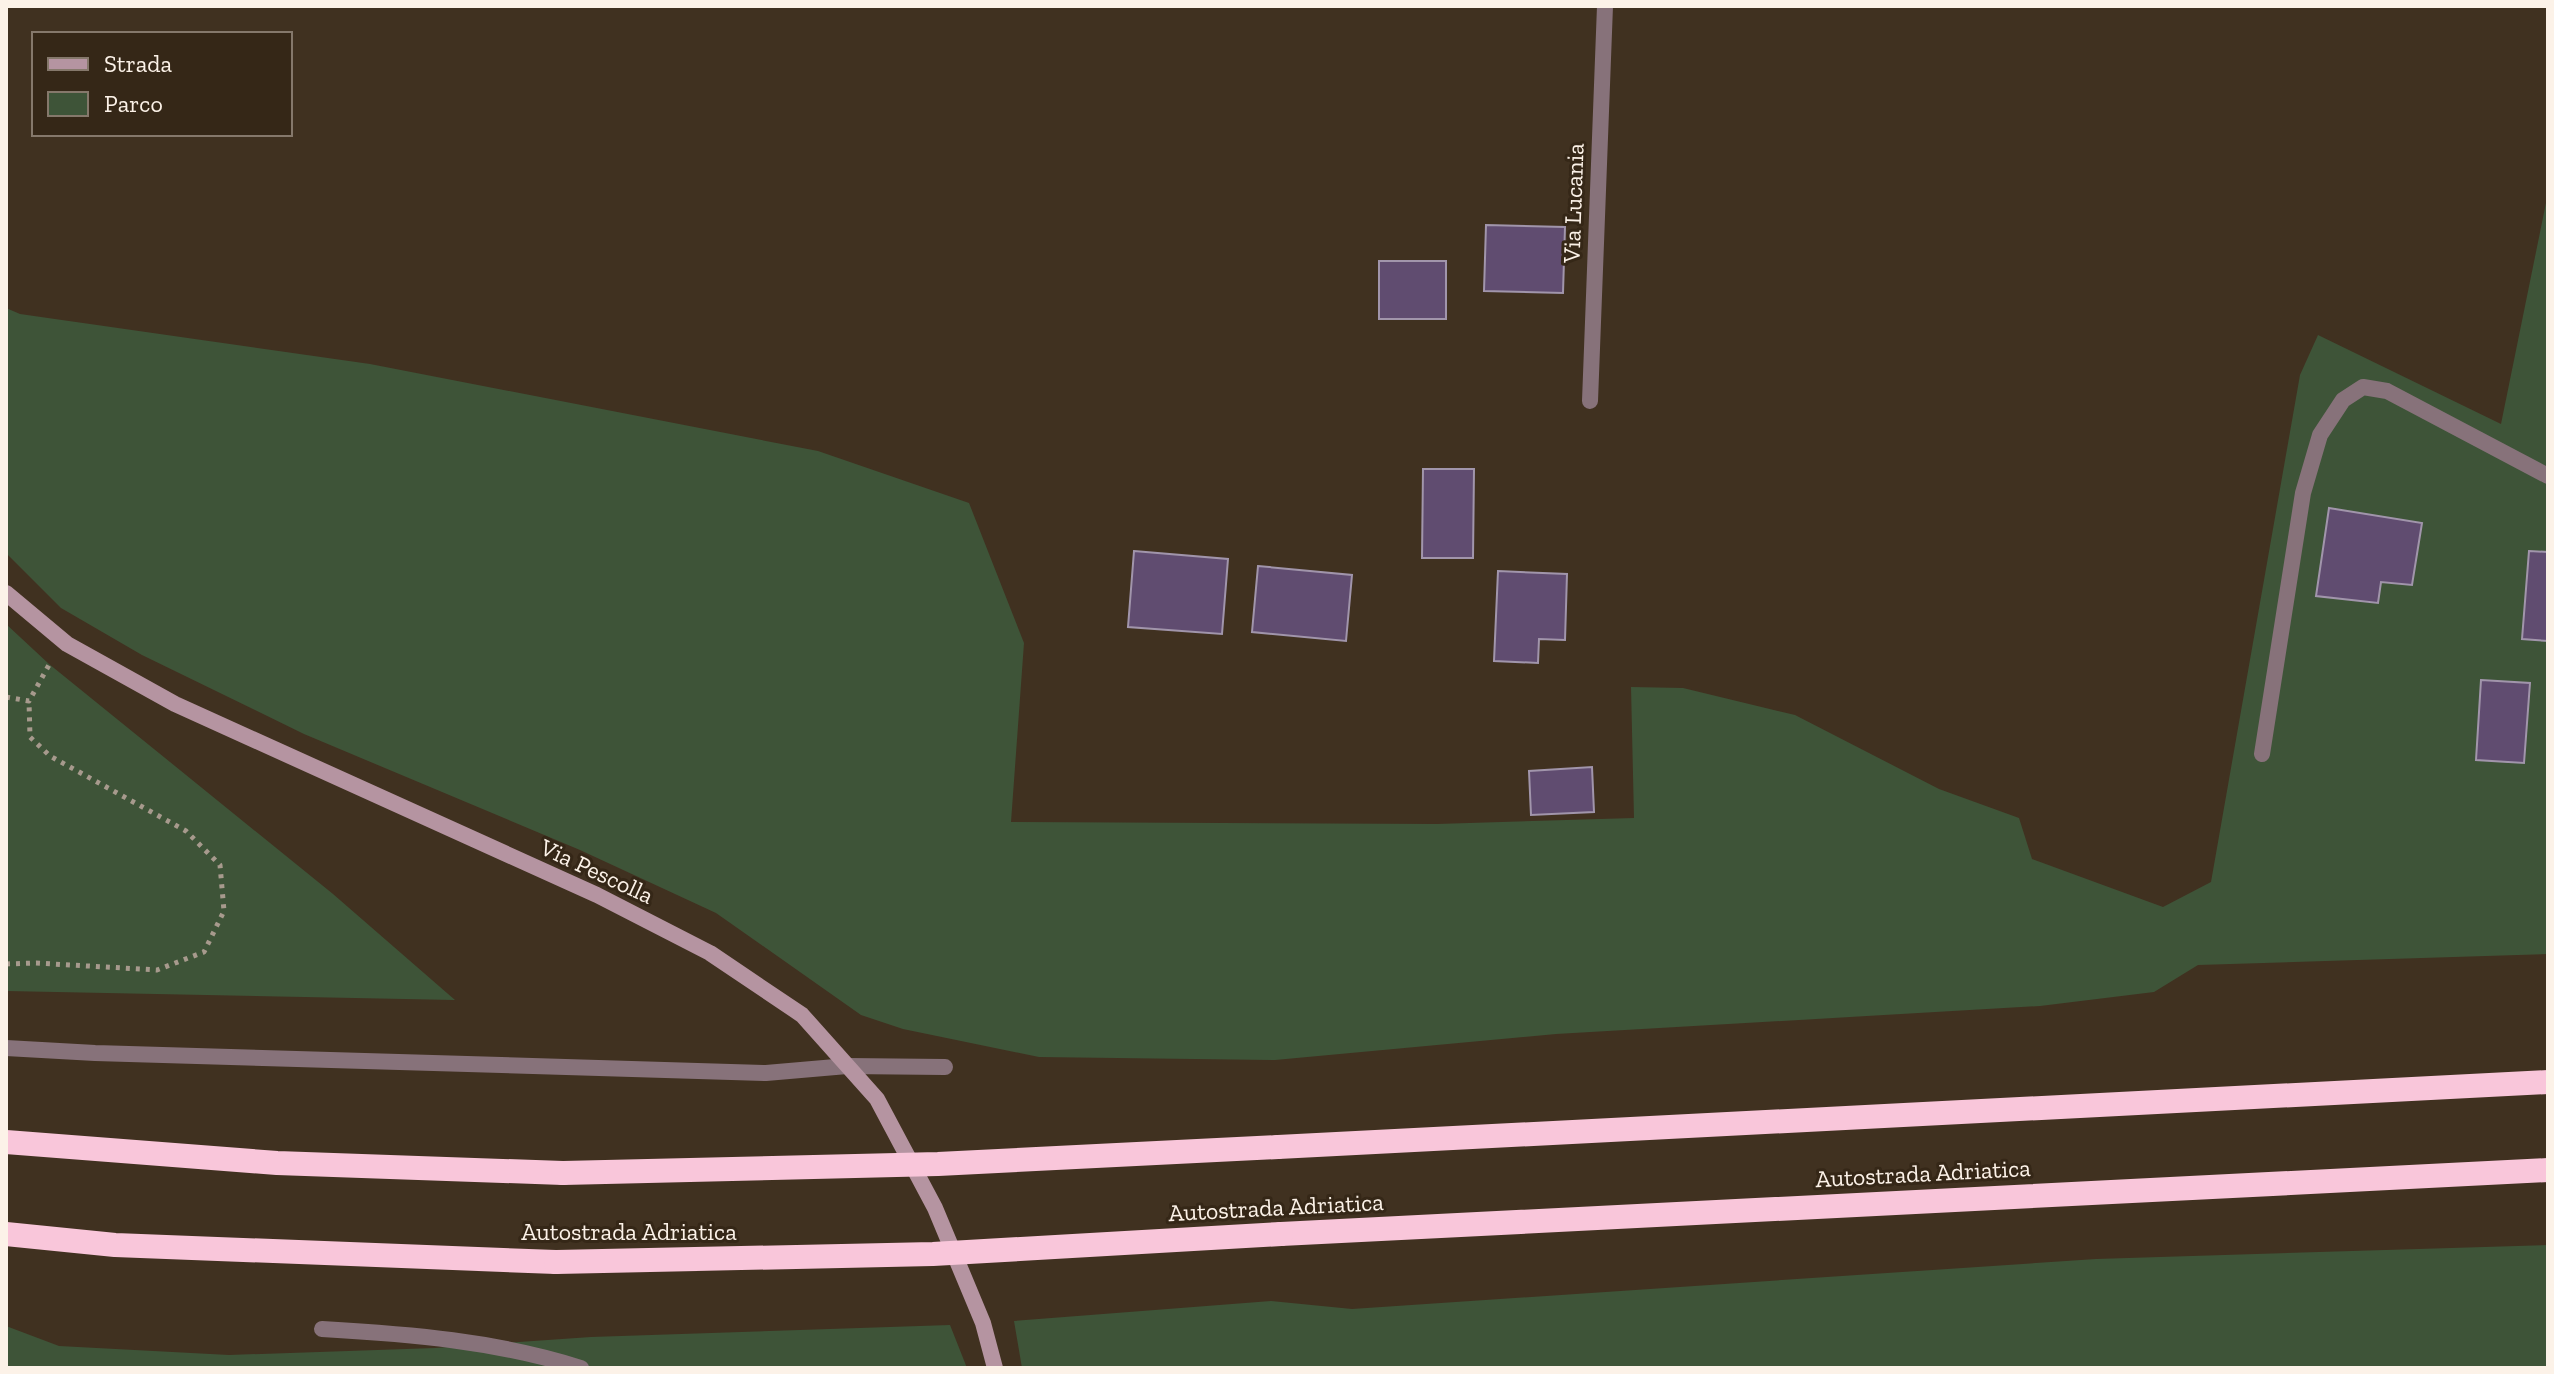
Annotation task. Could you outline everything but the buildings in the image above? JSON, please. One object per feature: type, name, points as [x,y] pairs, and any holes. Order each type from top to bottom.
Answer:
[{"type":"highway","points":[[6,1142],[277,1163],[563,1173],[938,1164],[2548,1082]]},
{"type":"highway","name":"Autostrada Adriatica","points":[[6,1234],[115,1245],[556,1262],[933,1254],[2548,1170]]},
{"type":"street","name":"Via Lucania","points":[[1590,401],[1605,6]]},
{"type":"street","points":[[2262,754],[2303,493],[2320,435],[2343,400],[2363,387],[2387,391],[2548,476]]},
{"type":"street","name":"Via Pescolla","points":[[6,593],[67,644],[175,704],[597,895],[710,953],[802,1015],[877,1099],[935,1208],[983,1323],[995,1368]]},
{"type":"street","points":[[6,1048],[766,1073],[847,1066],[945,1067]]},
{"type":"street","points":[[322,1329],[418,1335],[539,1355],[581,1368]]},
{"type":"path","points":[[6,964],[157,970],[204,952],[224,911],[220,865],[186,831],[50,756],[30,737],[29,701],[49,664],[67,644]]},
{"type":"path","points":[[6,697],[29,701]]},
{"type":"green space","points":[[2548,193],[2548,552],[2529,551],[2522,638],[2548,641],[2548,954],[2198,965],[2154,992],[2040,1006],[1556,1034],[1275,1060],[1039,1057],[903,1029],[861,1015],[716,913],[580,850],[304,734],[142,655],[61,608],[6,553],[6,308],[20,314],[370,364],[818,451],[969,503],[1024,643],[1011,822],[1437,824],[1634,818],[1631,687],[1683,688],[1795,715],[1939,789],[2019,818],[2032,859],[2163,907],[2211,882],[2300,375],[2318,335],[2501,424]],"holes":[[[2330,509],[2381,582],[2378,603],[2316,596]],[[2481,680],[2529,683],[2524,763],[2476,760]]]},
{"type":"green space","points":[[6,624],[49,664],[333,894],[455,1000],[6,991]]},
{"type":"green space","points":[[2548,1245],[2548,1368],[1022,1368],[1014,1321],[1271,1301],[1352,1309],[2096,1259]]},
{"type":"green space","points":[[950,1325],[967,1368],[6,1368],[6,1326],[59,1346],[229,1355],[435,1348],[591,1337]]}]
